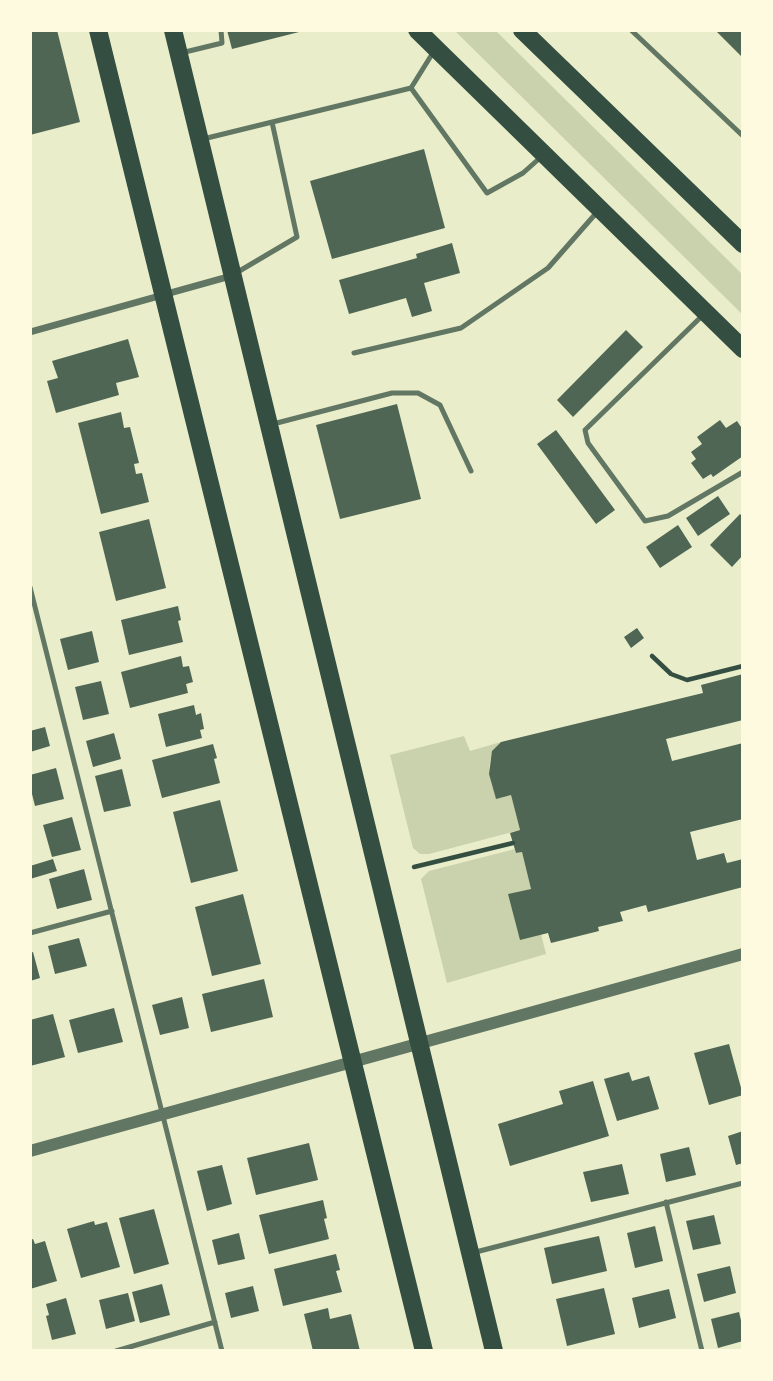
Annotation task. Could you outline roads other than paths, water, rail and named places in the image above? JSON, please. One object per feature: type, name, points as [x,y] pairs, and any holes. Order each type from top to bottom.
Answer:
[{"type":"main road","points":[[98,30],[424,1351]]},
{"type":"main road","points":[[173,30],[494,1351]]},
{"type":"main road","points":[[417,30],[743,349]]},
{"type":"main road","points":[[522,30],[738,236]]},
{"type":"street","points":[[30,332],[234,275]]},
{"type":"street","points":[[30,1151],[743,954]]},
{"type":"lane","points":[[179,54],[222,43],[221,30]]},
{"type":"lane","points":[[631,30],[743,136]]},
{"type":"lane","points":[[200,139],[411,88],[436,48]]},
{"type":"lane","points":[[411,88],[487,193],[523,173],[545,155]]},
{"type":"lane","points":[[234,275],[297,237],[272,122]]},
{"type":"lane","points":[[354,353],[461,328],[548,268],[600,209]]},
{"type":"lane","points":[[706,312],[584,430],[588,443],[645,521],[668,516],[743,472]]},
{"type":"lane","points":[[270,425],[392,393],[418,393],[440,405],[471,471]]},
{"type":"lane","points":[[30,587],[222,1351]]},
{"type":"lane","points":[[30,933],[112,911]]},
{"type":"lane","points":[[470,1253],[743,1182]]},
{"type":"lane","points":[[666,1202],[702,1351]]},
{"type":"lane","points":[[116,1351],[215,1322]]}]
